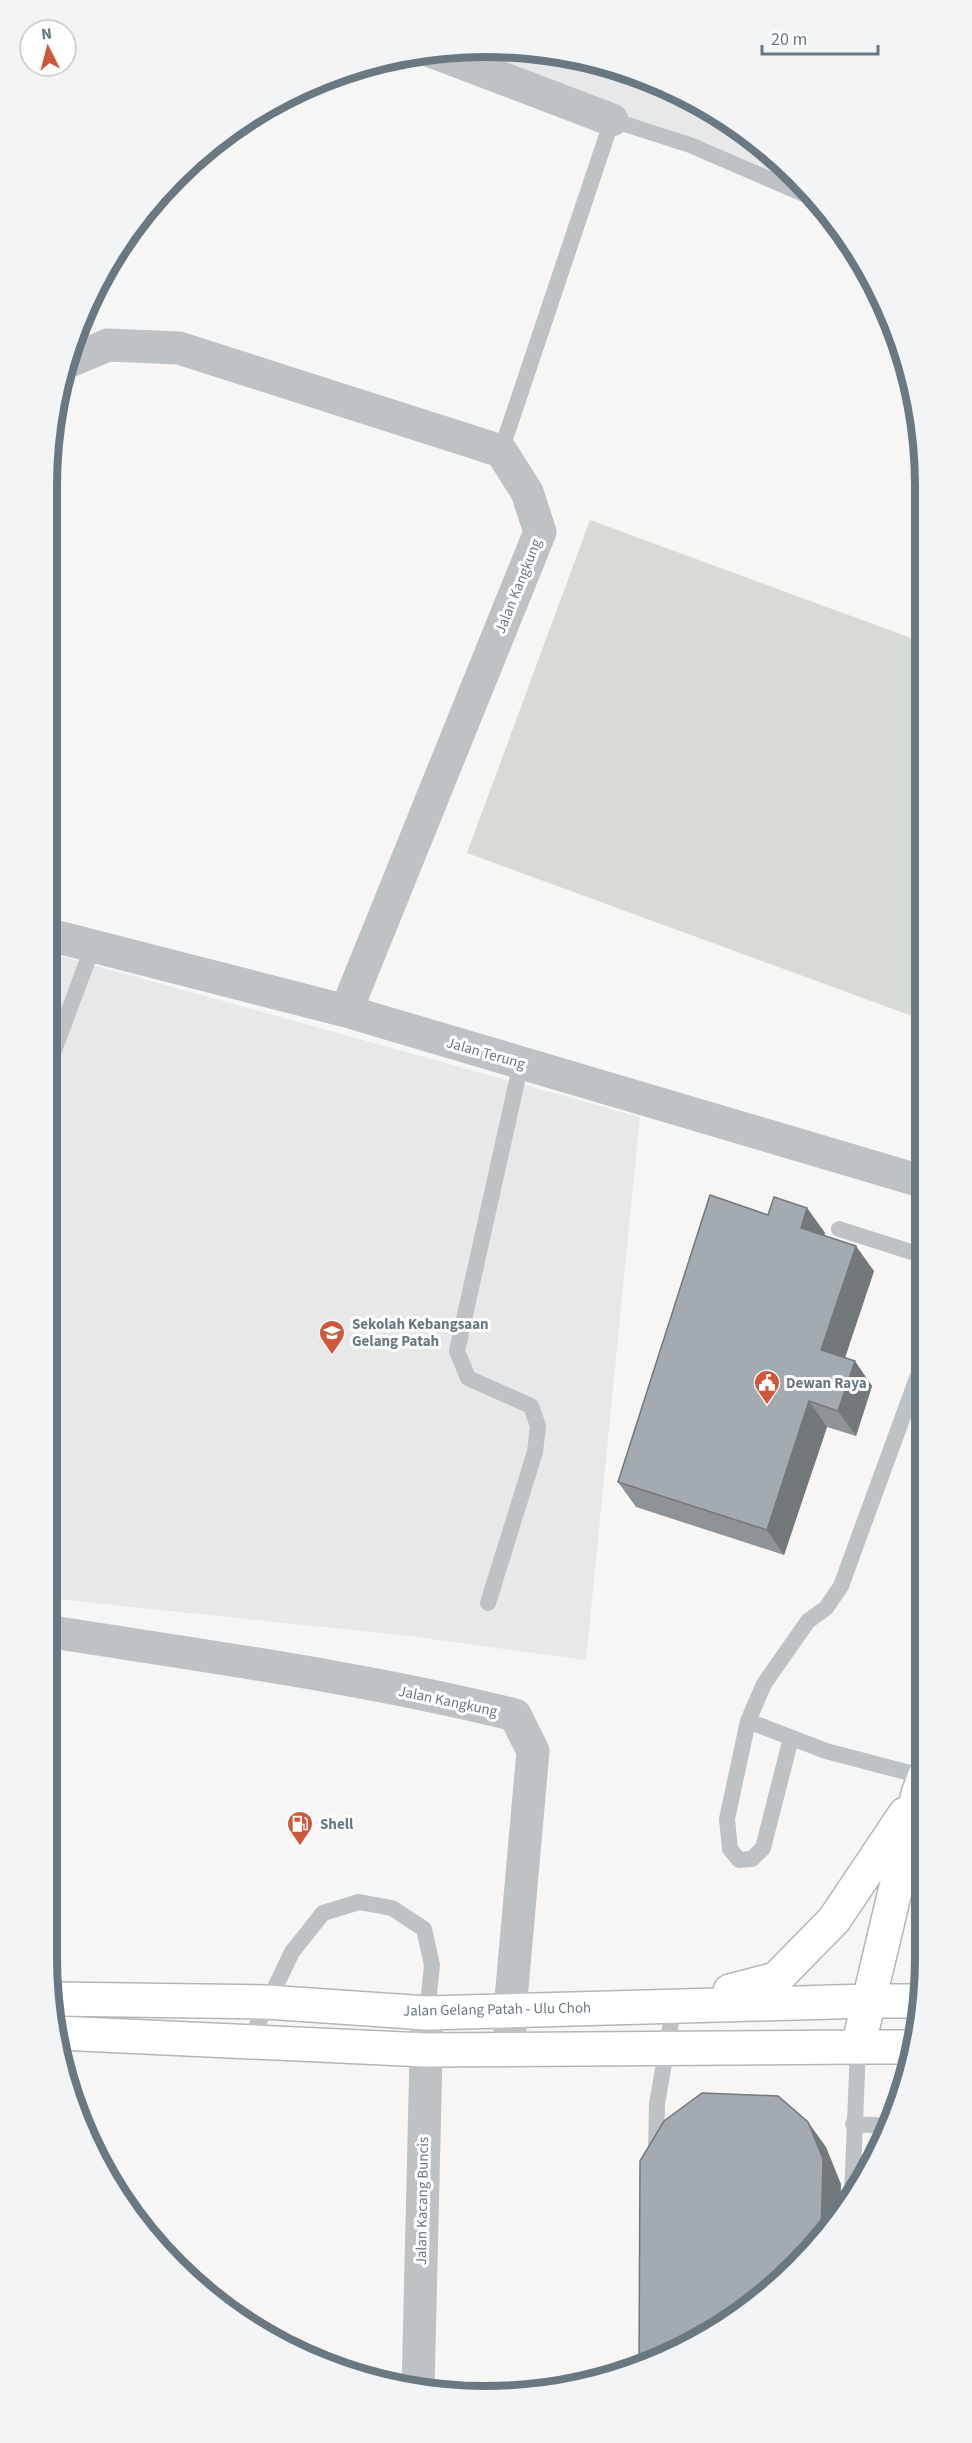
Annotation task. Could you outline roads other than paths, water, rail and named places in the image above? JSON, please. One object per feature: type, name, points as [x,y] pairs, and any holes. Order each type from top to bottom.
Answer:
[{"type":"main road","points":[[674,2005],[776,1979],[834,1920],[915,1793]]},
{"type":"main road","points":[[858,2047],[915,1811]]},
{"type":"main road","name":"Jalan Gelang Patah - Ulu Choh","points":[[60,1999],[266,2002],[427,2013],[674,2005],[912,2001]]},
{"type":"main road","points":[[64,2033],[426,2050],[905,2047]]},
{"type":"street","points":[[451,59],[612,120]]},
{"type":"street","points":[[77,358],[108,345],[179,348],[501,451]]},
{"type":"street","name":"Jalan Kangkung","points":[[346,1011],[540,532],[527,492],[501,451]]},
{"type":"street","name":"Jalan Terung","points":[[57,937],[346,1011],[915,1179]]},
{"type":"street","name":"Jalan Kangkung","points":[[57,1633],[229,1660],[466,1703],[515,1715],[532,1751],[510,2010],[510,2049]]},
{"type":"street","name":"Jalan Kacang Buncis","points":[[418,2380],[427,2013]]},
{"type":"lane","points":[[501,451],[612,120],[690,145],[797,191]]},
{"type":"lane","points":[[57,1043],[93,946]]},
{"type":"lane","points":[[488,1603],[535,1452],[538,1426],[531,1406],[468,1378],[457,1351],[521,1063]]},
{"type":"lane","points":[[839,1229],[915,1253]]},
{"type":"lane","points":[[791,1738],[763,1848],[752,1859],[739,1860],[730,1849],[727,1819],[748,1721],[764,1684],[808,1621],[826,1608],[840,1586],[915,1383]]},
{"type":"lane","points":[[748,1721],[826,1751],[915,1780]]},
{"type":"lane","points":[[249,2042],[266,2002],[292,1952],[323,1912],[359,1902],[392,1908],[424,1929],[432,1965],[427,2013]]},
{"type":"lane","points":[[656,2175],[657,2104],[674,2005]]},
{"type":"lane","points":[[852,2181],[858,2047]]},
{"type":"lane","points":[[853,2124],[880,2125]]},
{"type":"place","name":"Sekolah Kebangsaan Gelang Patah","points":[[332,1356]]},
{"type":"place","name":"Dewan Raya","points":[[767,1406]]},
{"type":"place","name":"Shell","points":[[300,1847]]}]
